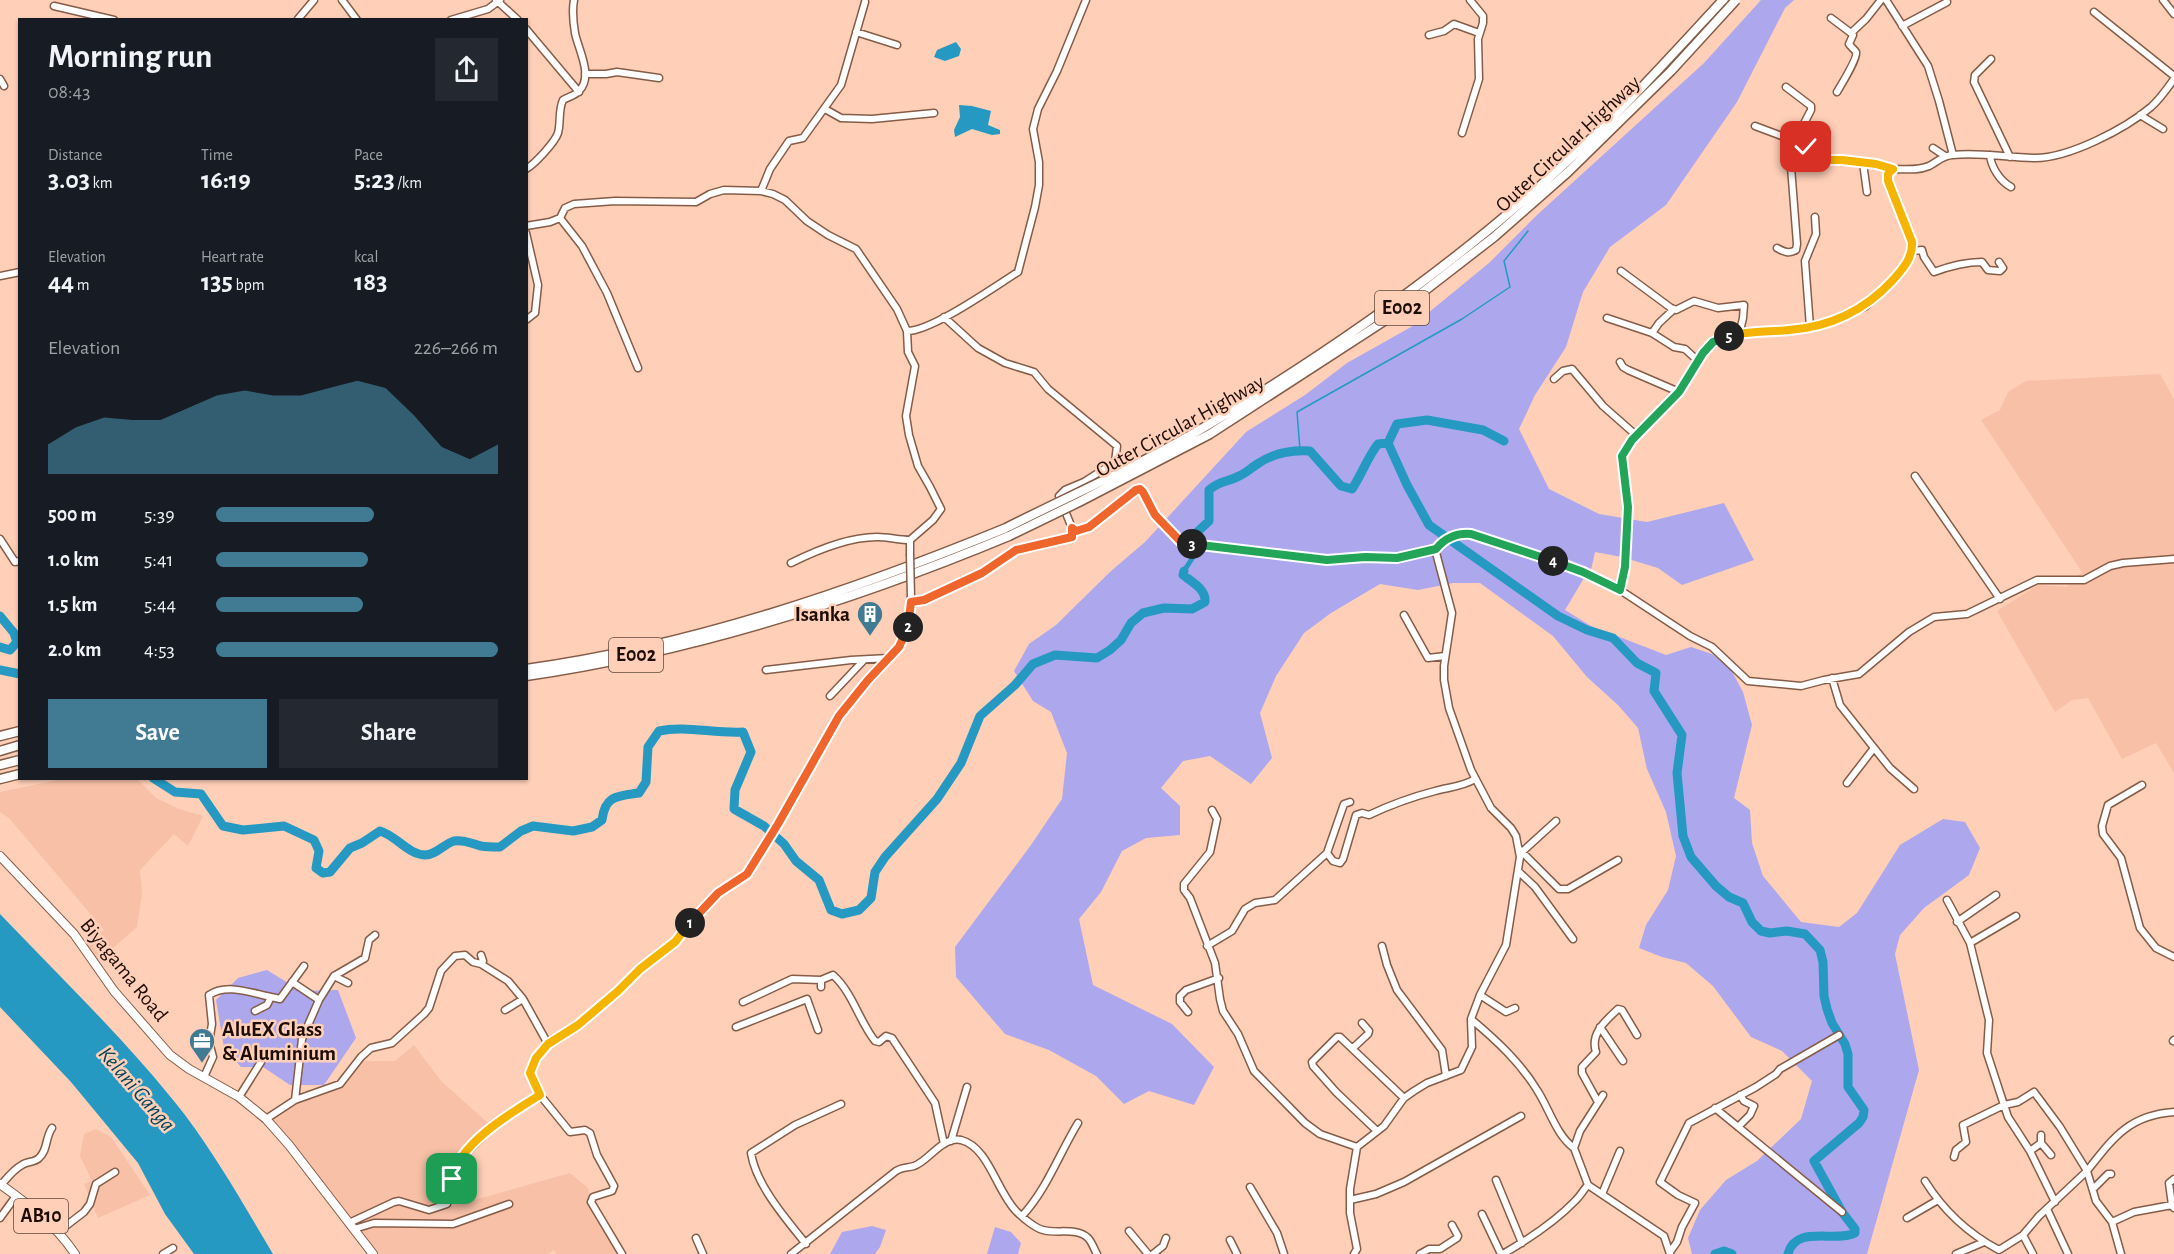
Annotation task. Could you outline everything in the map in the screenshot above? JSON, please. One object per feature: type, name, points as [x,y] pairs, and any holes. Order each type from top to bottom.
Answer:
[{"type":"highway","name":"Outer Circular Highway","points":[[1007,532],[1206,426],[1387,308],[1456,256],[1563,165],[1665,63],[1723,0]]},
{"type":"highway","name":"Outer Circular Highway","points":[[528,676],[648,653],[743,625],[884,576],[1007,532],[1079,502],[1210,434],[1392,316],[1494,237],[1568,172],[1671,71],[1736,0]]},
{"type":"highway","name":"Outer Circular Highway","points":[[528,669],[743,625]]},
{"type":"highway","points":[[0,736],[18,732]]},
{"type":"highway","points":[[0,751],[18,746]]},
{"type":"highway","points":[[0,765],[18,760]]},
{"type":"highway","points":[[0,778],[18,774]]},
{"type":"main road","name":"Biyagama Road","points":[[0,856],[74,934],[114,991],[170,1055],[239,1097],[266,1119],[289,1145],[373,1254]]},
{"type":"main road","name":"AB10","points":[[1,1184],[58,1232],[75,1254]]},
{"type":"street","points":[[299,18],[314,0]]},
{"type":"street","points":[[342,0],[356,18]]},
{"type":"street","points":[[528,167],[539,158],[557,134],[559,108],[563,100],[579,92],[585,74],[573,24],[573,0]]},
{"type":"street","points":[[907,331],[915,331],[944,317],[1018,272],[1039,185],[1039,162],[1033,129],[1038,110],[1057,71],[1086,0]]},
{"type":"street","points":[[1462,133],[1479,78],[1479,33],[1483,23],[1483,16],[1470,0]]},
{"type":"street","points":[[1851,33],[1881,0]]},
{"type":"street","points":[[1886,0],[1928,66],[1940,101],[1953,154]]},
{"type":"street","points":[[2163,0],[2174,14]]},
{"type":"street","points":[[458,18],[488,9],[498,1],[516,18]]},
{"type":"street","points":[[761,191],[770,169],[789,141],[803,138],[841,85],[865,2]]},
{"type":"street","points":[[1902,26],[1947,2]]},
{"type":"street","points":[[54,6],[105,18]]},
{"type":"street","points":[[1755,126],[1795,141],[1817,156],[1828,160],[1876,164],[1893,169],[1917,170],[1953,154],[2037,158],[2062,155],[2082,147],[2140,115],[2158,100],[2174,77],[2094,12]]},
{"type":"street","points":[[1831,18],[1853,35],[1849,44],[1857,55],[1837,92]]},
{"type":"street","points":[[1429,35],[1444,31],[1454,24],[1479,33]]},
{"type":"street","points":[[528,31],[579,92]]},
{"type":"street","points":[[856,32],[897,45]]},
{"type":"street","points":[[1990,59],[1975,75],[1974,82],[2010,157]]},
{"type":"street","points":[[585,74],[617,72],[658,78]]},
{"type":"street","points":[[0,79],[4,86]]},
{"type":"street","points":[[1777,248],[1785,252],[1796,250],[1790,154],[1791,145],[1811,110],[1811,106],[1786,87]]},
{"type":"street","points":[[825,109],[841,118],[872,119],[934,113]]},
{"type":"street","points":[[2140,115],[2163,129]]},
{"type":"street","points":[[1933,148],[1945,156]]},
{"type":"street","points":[[1990,155],[1990,166],[2011,187]]},
{"type":"street","points":[[1863,163],[1867,192]]},
{"type":"street","points":[[1620,590],[1625,567],[1628,507],[1622,456],[1636,436],[1679,392],[1713,342],[1731,335],[1822,325],[1866,306],[1902,271],[1913,251],[1912,242],[1888,181],[1888,174],[1893,169]]},
{"type":"street","points":[[528,226],[560,218],[565,208],[574,204],[615,201],[696,202],[710,194],[724,190],[761,191],[785,200],[807,221],[856,249],[897,309],[907,331],[909,351],[915,366],[906,416],[909,435],[918,466],[941,509],[933,520],[910,540],[865,538],[815,551],[791,563]]},
{"type":"street","points":[[1810,327],[1805,261],[1816,234],[1815,217]]},
{"type":"street","points":[[560,218],[582,246],[607,293],[638,368]]},
{"type":"street","points":[[528,242],[538,285],[535,313],[528,318]]},
{"type":"street","points":[[1913,251],[1922,250],[1934,272],[1955,264],[1982,262],[1988,270],[2000,271],[2003,268],[1999,262]]},
{"type":"street","points":[[1622,271],[1674,309],[1680,309],[1694,302],[1718,308],[1742,304],[1744,307],[1739,334]]},
{"type":"street","points":[[0,276],[18,272]]},
{"type":"street","points":[[1652,333],[1674,309]]},
{"type":"street","points":[[911,600],[924,600],[982,573],[1016,550],[1072,537],[1072,528],[1059,496],[1065,490],[1084,482],[1115,462],[1116,447],[1048,389],[1034,372],[1005,363],[978,348],[944,317]]},
{"type":"street","points":[[1607,318],[1652,333],[1674,347],[1685,349],[1698,361]]},
{"type":"street","points":[[1620,362],[1628,370],[1679,392]]},
{"type":"street","points":[[1554,379],[1563,371],[1572,369],[1603,406],[1636,436]]},
{"type":"street","points":[[1915,476],[2001,599]]},
{"type":"street","points":[[1072,528],[1080,531],[1089,527],[1140,489],[1155,515],[1182,543],[1327,560],[1365,557],[1397,558],[1437,546],[1458,534],[1471,534],[1565,565],[1620,590],[1690,636],[1712,647],[1748,681],[1801,686],[1859,674],[1909,632],[1934,617],[1968,614],[2037,580],[2084,580],[2110,566],[2174,559]]},
{"type":"street","points":[[0,539],[15,562],[18,561]]},
{"type":"street","points":[[622,1254],[591,1202],[593,1197],[612,1191],[614,1186],[597,1155],[590,1133],[585,1130],[570,1132],[540,1095],[530,1073],[536,1058],[548,1044],[578,1025],[640,969],[675,942],[718,893],[747,874],[839,716],[899,647],[909,623],[910,540]]},
{"type":"street","points":[[1354,1254],[1357,1249],[1350,1213],[1350,1189],[1357,1147],[1384,1126],[1404,1098],[1427,1083],[1461,1070],[1472,1047],[1471,1019],[1480,995],[1506,945],[1512,893],[1519,872],[1520,850],[1516,836],[1491,808],[1475,779],[1449,708],[1444,680],[1445,656],[1452,613],[1437,546]]},
{"type":"street","points":[[1404,615],[1428,658],[1445,656]]},
{"type":"street","points":[[766,670],[890,658]]},
{"type":"street","points":[[831,696],[864,659]]},
{"type":"street","points":[[1832,678],[1840,705],[1890,768],[1914,789]]},
{"type":"street","points":[[1846,783],[1874,748]]},
{"type":"street","points":[[1327,853],[1333,861],[1340,863],[1356,815],[1362,813],[1369,815],[1405,800],[1454,788],[1475,779]]},
{"type":"street","points":[[2142,785],[2108,806],[2102,826],[2103,834],[2121,858],[2140,928],[2156,948],[2174,957]]},
{"type":"street","points":[[1207,946],[1232,931],[1245,909],[1255,903],[1275,900],[1327,853],[1344,804],[1350,802]]},
{"type":"street","points":[[1212,810],[1217,819],[1210,852],[1184,884],[1184,890],[1190,898],[1215,963],[1223,1011],[1238,1034],[1254,1071],[1305,1123],[1320,1134],[1357,1147]]},
{"type":"street","points":[[1520,850],[1556,821]]},
{"type":"street","points":[[1520,850],[1559,889],[1568,889],[1618,860]]},
{"type":"street","points":[[1519,872],[1535,887],[1573,939]]},
{"type":"street","points":[[1958,922],[1996,895]]},
{"type":"street","points":[[1947,900],[1970,943],[1989,1020],[1987,1053],[2008,1117],[2030,1151],[2055,1202]]},
{"type":"street","points":[[1970,943],[2016,916]]},
{"type":"street","points":[[294,1100],[302,1039],[319,1000],[334,976],[365,958],[369,940],[375,935]]},
{"type":"street","points":[[1382,946],[1397,990],[1442,1050],[1446,1076]]},
{"type":"street","points":[[266,1119],[294,1100],[340,1084],[371,1048],[392,1043],[429,1008],[441,970],[455,956],[465,955],[473,962],[481,964],[508,981],[524,999],[548,1044]]},
{"type":"street","points":[[481,955],[483,961],[481,964]]},
{"type":"street","points":[[204,1077],[213,1057],[209,1042],[212,1024],[209,995],[212,992],[232,988],[280,999],[304,966]]},
{"type":"street","points":[[743,1002],[792,979],[821,984],[833,975],[857,1009],[863,1024],[875,1041],[879,1042],[886,1036],[892,1038],[934,1102],[944,1144]]},
{"type":"street","points":[[334,976],[348,983]]},
{"type":"street","points":[[1188,1012],[1180,1002],[1180,996],[1186,990],[1219,978]]},
{"type":"street","points":[[292,982],[319,1000]]},
{"type":"street","points":[[1480,995],[1498,1010],[1506,1012],[1515,1008]]},
{"type":"street","points":[[255,1011],[267,1005],[271,997]]},
{"type":"street","points":[[505,1010],[524,999]]},
{"type":"street","points":[[736,1027],[807,999],[818,1030]]},
{"type":"street","points":[[1598,1102],[1582,1073],[1582,1067],[1596,1052],[1593,1043],[1595,1033],[1618,1009],[1622,1010],[1636,1035]]},
{"type":"street","points":[[1471,1019],[1499,1042],[1536,1088],[1557,1125],[1574,1148],[1588,1185],[1664,1236],[1670,1253]]},
{"type":"street","points":[[1353,1048],[1368,1034],[1369,1031],[1362,1023]]},
{"type":"street","points":[[1600,1028],[1623,1061]]},
{"type":"street","points":[[1670,1253],[1695,1203],[1660,1182],[1689,1123],[1768,1079],[1780,1069],[1839,1035]]},
{"type":"street","points":[[1377,1131],[1336,1092],[1312,1062],[1337,1037],[1353,1048],[1404,1098]]},
{"type":"street","points":[[239,1097],[261,1062]]},
{"type":"street","points":[[951,1141],[967,1087]]},
{"type":"street","points":[[1954,1157],[1956,1150],[1966,1142],[1963,1125],[2034,1092],[2060,1127],[2087,1172],[2096,1201],[2112,1222],[2121,1254]]},
{"type":"street","points":[[352,1226],[394,1202],[399,1201],[429,1210],[447,1204],[453,1170],[457,1162],[490,1129],[540,1095]]},
{"type":"street","points":[[1574,1148],[1580,1131],[1603,1095]]},
{"type":"street","points":[[1738,1127],[1750,1115],[1754,1106],[1741,1099],[1740,1095]]},
{"type":"street","points":[[806,1244],[768,1193],[752,1161],[751,1153],[795,1125],[841,1104]]},
{"type":"street","points":[[1715,1107],[1842,1212]]},
{"type":"street","points":[[1925,1181],[1938,1200],[1984,1242],[1999,1250],[2023,1235],[2087,1172],[2110,1141],[2142,1118],[2174,1112]]},
{"type":"street","points":[[1350,1200],[1376,1194],[1404,1182],[1521,1116]]},
{"type":"street","points":[[1022,1216],[1050,1176],[1078,1123]]},
{"type":"street","points":[[1,1184],[23,1164],[40,1158],[52,1128]]},
{"type":"street","points":[[2030,1151],[2041,1139],[2051,1155]]},
{"type":"street","points":[[795,1253],[900,1168],[916,1166],[944,1144],[960,1140],[974,1146],[994,1173],[1005,1197],[1022,1216],[1042,1230],[1078,1232],[1088,1238],[1097,1254]]},
{"type":"street","points":[[1602,1194],[1620,1151]]},
{"type":"street","points":[[58,1232],[84,1212],[90,1204],[96,1184],[115,1172]]},
{"type":"street","points":[[2093,1189],[2108,1174],[2111,1174]]},
{"type":"street","points":[[2112,1222],[2134,1212],[2173,1206],[2169,1183],[2174,1179]]},
{"type":"street","points":[[1496,1180],[1522,1243]]},
{"type":"street","points":[[1482,1214],[1502,1254],[1522,1243],[1567,1208],[1588,1185]]},
{"type":"street","points":[[1250,1187],[1277,1233],[1284,1254]]},
{"type":"street","points":[[0,1218],[16,1196]]},
{"type":"street","points":[[1907,1218],[1938,1200]]},
{"type":"street","points":[[352,1226],[374,1223],[453,1224],[509,1204]]},
{"type":"street","points":[[2047,1209],[2068,1254]]},
{"type":"street","points":[[1420,1254],[1429,1249],[1440,1249],[1457,1238],[1452,1225]]},
{"type":"street","points":[[1130,1231],[1150,1254],[1163,1246],[1166,1238]]},
{"type":"street","points":[[2023,1235],[2033,1254]]},
{"type":"street","points":[[696,1238],[703,1254]]},
{"type":"street","points":[[1230,1240],[1236,1254]]},
{"type":"street","points":[[1956,1254],[1984,1242]]},
{"type":"street","points":[[163,1254],[173,1248]]},
{"type":"street","points":[[1440,1249],[1447,1254]]},
{"type":"shaded area","points":[[1761,0],[1794,0],[1785,8],[1737,102],[1666,205],[1610,247],[1583,292],[1566,347],[1535,395],[1519,429],[1549,489],[1599,514],[1647,522],[1724,503],[1754,560],[1682,585],[1658,568],[1622,557],[1595,552],[1591,570],[1567,559],[1564,569],[1584,578],[1565,610],[1591,626],[1666,655],[1691,647],[1712,654],[1730,668],[1743,692],[1752,725],[1734,798],[1750,810],[1752,843],[1763,876],[1801,922],[1839,927],[1857,913],[1900,845],[1943,819],[1965,822],[1980,848],[1969,875],[1924,908],[1900,935],[1895,954],[1919,1070],[1867,1254],[1692,1254],[1688,1238],[1700,1210],[1726,1180],[1757,1161],[1801,1119],[1812,1081],[1782,1051],[1751,1037],[1713,986],[1686,963],[1639,948],[1646,925],[1668,890],[1676,856],[1666,812],[1647,769],[1638,728],[1618,705],[1587,677],[1553,636],[1480,583],[1453,583],[1418,590],[1380,584],[1331,613],[1304,633],[1276,676],[1260,713],[1272,758],[1251,784],[1210,756],[1183,761],[1161,788],[1180,806],[1180,835],[1146,838],[1122,851],[1101,892],[1079,919],[1093,985],[1172,1024],[1214,1067],[1194,1105],[1149,1091],[1124,1104],[1096,1076],[1049,1050],[1005,1034],[956,977],[955,947],[1031,845],[1062,799],[1067,753],[1051,712],[1033,701],[1014,671],[1029,644],[1056,625],[1111,571],[1145,542],[1246,432],[1305,395],[1347,363],[1411,327],[1489,263],[1537,215],[1704,63]]},
{"type":"shaded area","points":[[2160,374],[2174,399],[2174,773],[2156,743],[2122,759],[2088,698],[2072,700],[2055,712],[1997,611],[2038,585],[2066,587],[2082,572],[1981,420],[2000,410],[2008,392],[2026,381]]},
{"type":"shaded area","points":[[58,780],[138,780],[156,798],[179,809],[203,816],[188,846],[174,834],[140,870],[142,894],[137,927],[98,961],[86,947],[104,930],[9,818],[0,812],[0,792]]},
{"type":"shaded area","points":[[267,970],[301,991],[338,990],[356,1038],[324,1085],[290,1085],[263,1067],[241,1067],[224,1048],[216,1000],[238,978]]},
{"type":"shaded area","points":[[414,1045],[441,1081],[488,1123],[458,1154],[450,1167],[450,1180],[445,1194],[453,1206],[570,1173],[588,1188],[593,1209],[623,1254],[557,1254],[553,1250],[549,1254],[378,1254],[271,1118],[295,1101],[340,1086],[362,1061],[395,1061]]},
{"type":"shaded area","points":[[96,1129],[111,1137],[150,1195],[98,1218],[84,1184],[92,1181],[80,1156],[84,1134]]},
{"type":"shaded area","points":[[872,1226],[886,1230],[875,1254],[830,1254],[842,1232]]},
{"type":"shaded area","points":[[995,1227],[1011,1232],[1021,1243],[1018,1254],[987,1254]]},
{"type":"water","points":[[956,42],[961,49],[959,56],[945,61],[934,57],[937,50]]},
{"type":"water","points":[[959,105],[991,111],[988,125],[1000,130],[1000,134],[992,135],[972,129],[955,137],[954,130],[960,117]]},
{"type":"water","name":"Kelani Ganga","points":[[0,914],[164,1088],[220,1166],[273,1254],[194,1254],[165,1214],[138,1163],[71,1082],[0,1007]]},
{"type":"waterway","points":[[1300,450],[1297,412],[1462,319],[1510,287],[1504,261],[1528,231]]},
{"type":"waterway","points":[[1388,443],[1397,424],[1427,420],[1483,430],[1504,441]]},
{"type":"waterway","points":[[1195,544],[1193,536],[1209,521],[1209,490],[1217,484],[1242,475],[1271,457],[1290,452],[1310,451],[1341,486],[1352,489],[1378,444],[1388,443],[1429,525],[1558,616],[1587,630],[1613,638],[1637,663],[1656,673],[1654,691],[1682,735],[1677,773],[1683,836],[1691,857],[1716,886],[1729,897],[1743,903],[1752,922],[1761,931],[1805,934],[1820,950],[1827,1009],[1848,1054],[1848,1087],[1864,1110],[1859,1123],[1814,1161],[1842,1212],[1855,1229],[1855,1233],[1847,1236],[1817,1236],[1799,1239],[1792,1245],[1788,1254]]},
{"type":"waterway","points":[[1184,571],[1195,550]]},
{"type":"waterway","points":[[156,780],[175,792],[201,794],[223,826],[243,830],[284,826],[314,840],[319,851],[316,868],[323,873],[330,872],[350,848],[380,831],[413,852],[425,855],[454,841],[500,847],[521,831],[533,826],[573,831],[592,827],[602,820],[609,801],[619,796],[639,793],[646,782],[648,747],[659,731],[679,729],[743,732],[751,752],[735,790],[734,809],[764,826],[784,844],[796,861],[819,880],[831,910],[842,914],[859,910],[871,898],[875,872],[885,857],[937,799],[961,763],[980,716],[1015,685],[1033,664],[1055,655],[1097,658],[1121,640],[1131,623],[1143,613],[1164,608],[1192,609],[1205,602],[1201,590],[1183,575],[1184,571]]},
{"type":"waterway","points":[[0,616],[14,633],[17,642],[10,650],[0,647]]},
{"type":"waterway","points":[[0,670],[18,674]]},
{"type":"waterway","points":[[1715,1254],[1724,1251],[1732,1254]]},
{"type":"place","name":"Isanka","points":[[870,637]]},
{"type":"place","name":"AluEX Glass & Aluminium","points":[[202,1064]]},
{"type":"route","points":[[452,1179],[457,1162],[475,1143],[506,1117],[540,1095],[530,1073],[536,1058],[548,1044],[578,1025],[618,991],[640,969],[675,942],[718,893],[747,874],[839,716],[899,647],[909,623],[911,602],[924,600],[982,573],[1016,550],[1072,537],[1072,528],[1080,531],[1089,527],[1140,489],[1155,515],[1182,543],[1327,560],[1365,557],[1397,558],[1436,549],[1439,544],[1458,534],[1471,534],[1565,565],[1620,590],[1625,567],[1628,507],[1622,456],[1632,440],[1679,392],[1703,353],[1713,342],[1731,335],[1822,325],[1866,306],[1902,271],[1913,251],[1912,242],[1888,181],[1888,174],[1893,169],[1876,164],[1828,160],[1817,156],[1806,147]]}]
